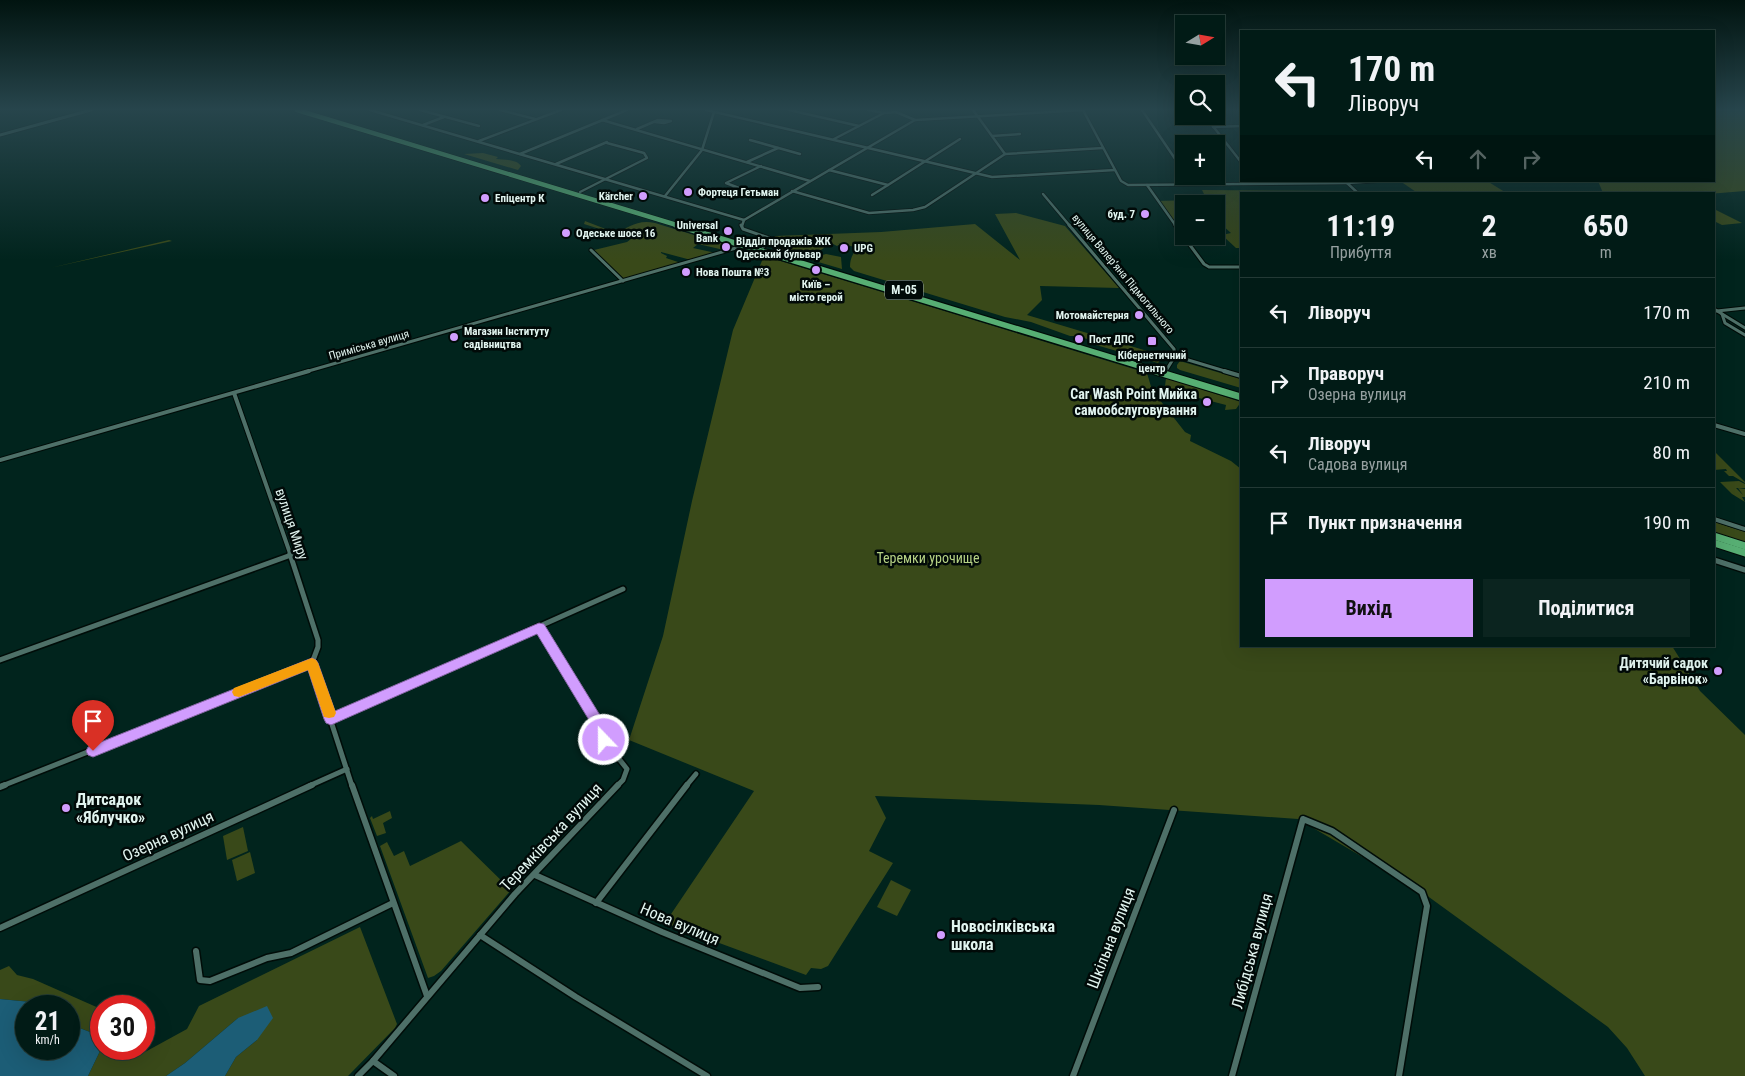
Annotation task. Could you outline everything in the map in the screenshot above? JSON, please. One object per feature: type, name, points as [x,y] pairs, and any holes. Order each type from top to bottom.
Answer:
[{"type":"highway","name":"М-05","points":[[465,160],[743,246],[771,252],[1240,392]]},
{"type":"highway","name":"М-05","points":[[472,160],[763,247],[771,252],[1240,397]]},
{"type":"highway","points":[[1715,536],[1745,546]]},
{"type":"highway","points":[[1715,543],[1745,553]]},
{"type":"street","points":[[542,160],[744,220]]},
{"type":"street","points":[[556,164],[565,160]]},
{"type":"street","points":[[580,192],[643,160]]},
{"type":"street","points":[[665,196],[694,160]]},
{"type":"street","points":[[741,160],[810,181]]},
{"type":"street","points":[[747,162],[751,160]]},
{"type":"street","points":[[763,247],[770,242],[769,238],[743,229],[741,224],[744,220],[846,160]]},
{"type":"street","points":[[922,160],[998,177],[1115,170]]},
{"type":"street","points":[[792,191],[869,213],[913,210],[932,204],[995,160]]},
{"type":"street","points":[[1110,160],[1121,181],[1128,185],[1175,184]]},
{"type":"street","points":[[872,195],[926,161]]},
{"type":"street","points":[[738,188],[726,183],[761,166]]},
{"type":"street","points":[[829,170],[888,185]]},
{"type":"street","points":[[1225,183],[1362,182]]},
{"type":"street","points":[[1347,183],[1358,192]]},
{"type":"street","points":[[1148,185],[1204,264],[1209,267],[1240,267]]},
{"type":"street","name":"вулиця Валерʼяна Підмогильного","points":[[1043,194],[1174,349],[1175,356]]},
{"type":"street","name":"Приміська вулиця","points":[[0,460],[743,246]]},
{"type":"street","points":[[590,250],[623,281]]},
{"type":"street","points":[[1715,310],[1745,308]]},
{"type":"street","points":[[1715,310],[1745,328]]},
{"type":"street","points":[[1722,314],[1724,322],[1745,335]]},
{"type":"street","points":[[1724,322],[1734,321]]},
{"type":"street","points":[[1167,369],[1175,356],[1240,376]]},
{"type":"street","name":"вулиця Миру","points":[[234,393],[291,555],[318,640],[318,647],[312,663]]},
{"type":"street","points":[[1715,425],[1745,434]]},
{"type":"street","points":[[1715,519],[1745,529]]},
{"type":"street","points":[[0,660],[291,555]]},
{"type":"street","points":[[1715,560],[1745,570]]},
{"type":"street","points":[[331,719],[623,589]]},
{"type":"street","name":"Теремківська вулиця","points":[[358,1076],[373,1061],[480,935],[623,780],[627,769],[604,740],[602,729],[539,628]]},
{"type":"street","points":[[0,788],[312,663],[393,903],[427,996]]},
{"type":"street","name":"Озерна вулиця","points":[[0,928],[347,769]]},
{"type":"street","points":[[596,902],[696,774]]},
{"type":"street","name":"Шкільна вулиця","points":[[1073,1076],[1174,810]]},
{"type":"street","name":"Либідська вулиця","points":[[1232,1076],[1303,819],[1332,832],[1422,892],[1427,906],[1399,1076]]},
{"type":"street","name":"Нова вулиця","points":[[535,875],[662,932],[800,988],[818,987]]},
{"type":"street","points":[[196,952],[200,980],[210,981],[267,958],[291,953],[393,903]]},
{"type":"street","points":[[480,935],[576,997],[707,1076]]},
{"type":"street","points":[[373,1061],[394,1076]]},
{"type":"green space","points":[[485,160],[513,161],[521,166],[518,170]]},
{"type":"green space","points":[[1715,160],[1745,160],[1745,191],[1715,193],[1603,192],[1598,182],[1715,182]]},
{"type":"green space","points":[[1401,182],[1489,182],[1505,192],[1416,192]]},
{"type":"green space","points":[[1202,190],[1354,192],[1240,192],[1240,248],[1236,248],[1225,238],[1225,234],[1231,233],[1225,228],[1225,195],[1189,194],[1204,194]]},
{"type":"green space","points":[[1175,200],[1175,225],[1157,201]]},
{"type":"green space","points":[[1715,210],[1742,223],[1722,225],[1715,222]]},
{"type":"green space","points":[[1016,213],[1065,226],[1119,288],[1040,286],[1042,300],[1027,315],[1164,356],[1158,363],[1096,345],[1094,341],[1070,336],[1031,322],[1005,317],[854,271],[850,264],[857,248],[855,247],[837,243],[840,244],[837,246],[833,244],[812,255],[802,256],[769,246],[775,236],[881,232],[975,224],[1020,260],[995,214]]},
{"type":"green space","points":[[585,221],[616,233],[638,223],[655,223],[730,246],[724,250],[698,244],[693,248],[716,253],[691,260],[661,252],[667,256],[666,258],[681,263],[624,279],[594,250],[627,242],[631,239],[584,224]]},
{"type":"green space","points":[[169,240],[172,241],[50,268]]},
{"type":"green space","points":[[826,254],[841,257],[842,269],[808,259]]},
{"type":"green space","name":"Теремки урочище","points":[[764,256],[1147,373],[1152,390],[1185,432],[1191,435],[1190,441],[1231,461],[1240,468],[1240,647],[1673,647],[1700,691],[1745,735],[1745,1076],[1645,1076],[1627,1048],[1608,1027],[1422,892],[1298,819],[1099,805],[875,796],[886,818],[869,851],[893,863],[828,966],[821,969],[811,968],[806,975],[665,923],[754,791],[629,740],[663,636],[692,501],[733,330]]},
{"type":"green space","points":[[1180,361],[1240,379],[1240,388],[1180,370],[1177,368]]},
{"type":"green space","points":[[1166,378],[1240,402],[1240,403],[1236,409],[1225,410],[1226,405],[1195,397],[1193,400],[1172,393],[1165,386]]},
{"type":"green space","points":[[1715,452],[1745,483],[1733,476],[1729,476],[1724,471],[1727,471],[1726,469],[1715,470]]},
{"type":"green space","points":[[1739,481],[1745,484],[1745,488],[1738,488],[1745,489],[1745,497],[1742,497],[1745,502],[1732,494],[1720,482]]},
{"type":"green space","points":[[1715,522],[1745,532],[1745,542],[1715,533]]},
{"type":"green space","points":[[390,811],[392,818],[383,823],[386,833],[377,836],[370,818],[372,816],[373,819]]},
{"type":"green space","points":[[243,827],[248,851],[227,860],[223,836]]},
{"type":"green space","points":[[461,841],[511,890],[441,971],[428,978],[380,846],[387,842],[394,856],[404,851],[410,866]]},
{"type":"green space","points":[[250,852],[255,873],[237,881],[232,860]]},
{"type":"green space","points":[[891,880],[911,890],[897,916],[877,907]]},
{"type":"green space","points":[[360,927],[397,1024],[348,1076],[225,1076],[236,1057],[257,1040],[238,1018],[185,1063],[166,1076],[88,1076],[96,1060],[155,1060],[155,1047],[187,1029],[199,1006]]},
{"type":"green space","points":[[9,966],[17,975],[33,979],[69,995],[15,995],[15,1000],[0,999],[0,970]]},
{"type":"green space","points":[[80,1000],[90,1004],[90,1032],[80,1028]]},
{"type":"water","points":[[0,999],[15,1000],[15,1060],[80,1060],[80,1028],[90,1032],[90,1060],[96,1060],[88,1076],[0,1076]]},
{"type":"water","points":[[267,1006],[273,1018],[257,1040],[236,1057],[225,1076],[166,1076],[185,1063],[238,1018]]},
{"type":"slow traffic","points":[[239,692],[312,663],[329,713]]},
{"type":"place","name":"Фортеця Гетьман","points":[[688,192]]},
{"type":"place","name":"Kärcher","points":[[643,196]]},
{"type":"place","name":"Епіцентр К","points":[[485,198]]},
{"type":"place","name":"буд. 7","points":[[1145,214]]},
{"type":"place","name":"Universal Bank","points":[[728,231]]},
{"type":"place","name":"Одеське шосе 16","points":[[566,233]]},
{"type":"place","name":"Відділ продажів ЖК Одеський бульвар","points":[[726,247]]},
{"type":"place","name":"UPG","points":[[844,248]]},
{"type":"place","name":"Київ – місто герой","points":[[816,270]]},
{"type":"place","name":"Нова Пошта №3","points":[[686,272]]},
{"type":"place","name":"Мотомайстерня","points":[[1139,315]]},
{"type":"place","name":"Магазин Інституту садівництва","points":[[454,337]]},
{"type":"place","name":"Пост ДПС","points":[[1079,339]]},
{"type":"place","name":"Кібернетичний центр","points":[[1152,341]]},
{"type":"place","name":"Car Wash Point Мийка самообслуговування","points":[[1207,402]]},
{"type":"place","name":"Дитячий садок «Барвінок»","points":[[1718,671]]},
{"type":"place","name":"Дитсадок «Яблучко»","points":[[66,808]]},
{"type":"place","name":"Новосілківська школа","points":[[941,935]]},
{"type":"route","points":[[93,751],[312,663],[331,719],[539,628],[602,729],[604,740]]}]
